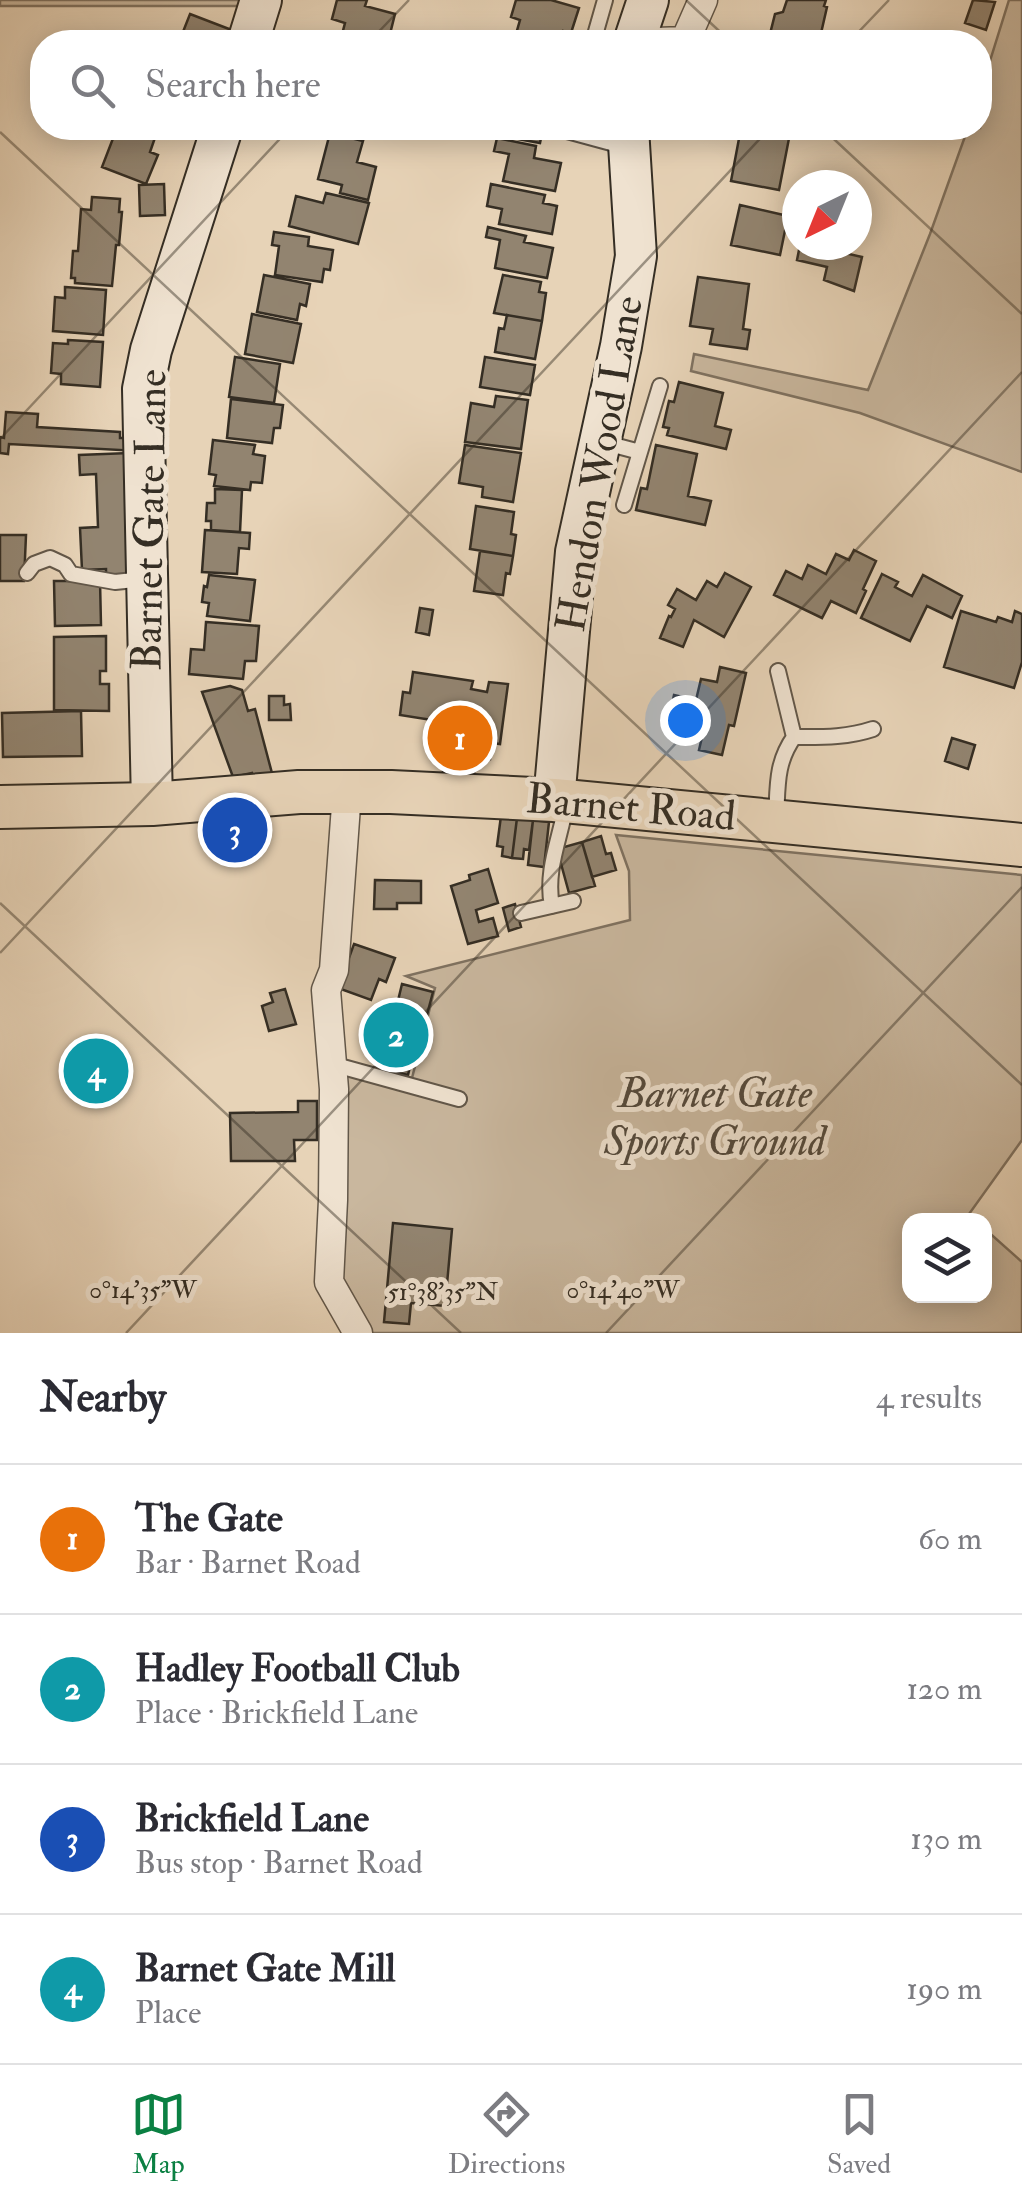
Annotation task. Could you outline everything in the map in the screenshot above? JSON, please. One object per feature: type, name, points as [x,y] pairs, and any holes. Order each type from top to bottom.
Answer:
[{"type":"main road","name":"Barnet Road","points":[[0,807],[152,804],[299,792],[391,792],[561,801],[1022,845]]},
{"type":"street","points":[[252,30],[262,0]]},
{"type":"street","points":[[638,30],[648,0]]},
{"type":"street","points":[[690,30],[703,0]]},
{"type":"street","name":"Barnet Gate Lane","points":[[152,804],[144,388],[152,350],[218,140]]},
{"type":"street","name":"Hendon Wood Lane","points":[[561,801],[576,552],[621,346],[636,256],[630,140]]},
{"type":"street","points":[[346,792],[334,970],[326,990],[334,1089],[329,1282],[358,1333]]},
{"type":"lane","points":[[596,30],[605,0]]},
{"type":"lane","points":[[624,505],[660,386]]},
{"type":"lane","points":[[599,441],[640,452]]},
{"type":"lane","points":[[28,573],[34,564],[50,558],[65,565],[71,574],[115,582],[146,579]]},
{"type":"lane","points":[[776,820],[779,767],[794,737],[778,671]]},
{"type":"lane","points":[[794,737],[836,737],[873,729]]},
{"type":"lane","points":[[552,906],[549,890],[554,848],[562,830],[561,801]]},
{"type":"lane","points":[[521,913],[574,900]]},
{"type":"lane","points":[[332,1064],[459,1098]]},
{"type":"green space","points":[[0,0],[246,0],[244,6],[0,6]]},
{"type":"green space","points":[[1009,0],[1022,0],[1022,472],[860,413],[691,371],[694,354],[868,390],[964,140],[992,140],[992,55]]},
{"type":"green space","name":"Barnet Gate Sports Ground","points":[[616,835],[1022,875],[1022,1140],[970,1213],[902,1213],[902,1303],[992,1303],[992,1235],[1022,1262],[1022,1333],[358,1333],[329,1282],[332,1059],[412,1078],[435,988],[406,976],[630,920],[629,871]]},
{"type":"building","points":[[337,0],[367,0],[365,6],[395,14],[391,30],[343,30],[345,23],[332,19]]},
{"type":"building","points":[[516,0],[551,0],[579,8],[572,30],[517,30],[520,20],[511,17]]},
{"type":"building","points":[[787,0],[826,0],[822,30],[771,30],[775,14],[783,12]]},
{"type":"building","points":[[973,0],[995,2],[986,30],[965,23]]},
{"type":"building","points":[[190,14],[232,30],[184,30]]},
{"type":"building","points":[[112,140],[154,140],[150,152],[158,155],[146,184],[102,167]]},
{"type":"building","points":[[328,140],[363,141],[357,162],[376,167],[368,200],[340,193],[342,185],[318,179]]},
{"type":"building","points":[[497,140],[536,146],[534,158],[561,163],[555,191],[503,181],[509,154],[494,151]]},
{"type":"building","points":[[739,140],[789,140],[779,190],[731,181]]},
{"type":"building","points":[[164,184],[165,215],[140,216],[139,185]]},
{"type":"building","points":[[491,184],[545,195],[543,203],[557,206],[552,234],[499,224],[502,209],[487,206]]},
{"type":"building","points":[[326,193],[369,203],[358,244],[289,226],[296,196],[323,203]]},
{"type":"building","points":[[92,197],[120,199],[119,245],[112,286],[75,283],[75,278],[71,278],[73,251],[78,251],[81,209],[91,210]]},
{"type":"building","points":[[740,205],[782,215],[780,255],[731,245]]},
{"type":"building","points":[[488,227],[526,236],[524,242],[553,248],[547,278],[495,268],[500,240],[486,237]]},
{"type":"building","points":[[274,232],[309,237],[308,246],[333,250],[330,270],[324,269],[322,282],[275,275],[279,246],[272,245]]},
{"type":"building","points":[[797,260],[861,260],[854,291],[824,280],[827,267]]},
{"type":"building","points":[[264,275],[310,284],[306,306],[300,304],[297,320],[257,312]]},
{"type":"building","points":[[503,275],[541,282],[539,292],[546,293],[542,321],[494,313]]},
{"type":"building","points":[[698,277],[749,284],[743,329],[750,330],[747,349],[710,344],[713,329],[690,326]]},
{"type":"building","points":[[65,287],[106,290],[103,335],[53,331],[55,297],[65,298]]},
{"type":"building","points":[[252,314],[301,324],[293,363],[245,354]]},
{"type":"building","points":[[507,315],[542,321],[535,359],[495,352],[499,328],[504,329]]},
{"type":"building","points":[[68,340],[103,342],[100,387],[61,384],[61,374],[51,373],[53,343],[68,344]]},
{"type":"building","points":[[235,357],[280,364],[274,403],[229,397]]},
{"type":"building","points":[[485,357],[535,365],[530,395],[480,387]]},
{"type":"building","points":[[679,382],[723,393],[715,426],[731,430],[726,449],[667,435],[669,428],[663,427],[669,401],[674,402]]},
{"type":"building","points":[[496,396],[528,400],[521,449],[465,442],[471,403],[494,407]]},
{"type":"building","points":[[231,399],[283,405],[280,428],[274,428],[272,443],[227,438]]},
{"type":"building","points":[[6,412],[38,414],[37,427],[120,432],[120,438],[139,438],[138,451],[9,444],[8,454],[0,453]]},
{"type":"building","points":[[213,440],[255,445],[253,454],[265,456],[262,483],[251,482],[250,490],[214,486],[216,475],[209,474]]},
{"type":"building","points":[[465,445],[521,453],[513,502],[482,497],[483,487],[459,483]]},
{"type":"building","points":[[656,445],[697,454],[688,496],[711,501],[705,525],[636,510],[641,488],[647,489]]},
{"type":"building","points":[[129,453],[133,575],[106,576],[106,569],[82,570],[80,528],[98,527],[96,474],[80,475],[79,455]]},
{"type":"building","points":[[215,489],[242,490],[240,532],[211,530],[211,521],[206,521],[207,503],[215,503]]},
{"type":"building","points":[[476,506],[514,512],[513,556],[470,549]]},
{"type":"building","points":[[205,530],[250,533],[249,549],[239,548],[237,574],[202,572]]},
{"type":"building","points":[[0,535],[26,535],[24,581],[0,581]]},
{"type":"building","points":[[854,550],[876,561],[856,613],[831,601],[822,618],[774,595],[786,571],[802,579],[808,565],[826,574],[836,554],[849,560]]},
{"type":"building","points":[[480,551],[513,556],[503,595],[474,591]]},
{"type":"building","points":[[725,573],[751,587],[724,637],[694,620],[683,647],[660,638],[675,609],[668,605],[677,589],[696,600],[707,581],[717,587]]},
{"type":"building","points":[[882,574],[898,582],[895,587],[912,596],[923,575],[962,596],[952,618],[927,606],[910,641],[861,618]]},
{"type":"building","points":[[209,575],[255,580],[250,621],[207,616],[209,603],[202,602]]},
{"type":"building","points":[[54,581],[100,581],[101,625],[55,626]]},
{"type":"building","points":[[420,608],[433,610],[429,635],[416,632]]},
{"type":"building","points":[[961,611],[996,622],[998,617],[1012,622],[1015,611],[1022,614],[1022,662],[1014,688],[944,667]]},
{"type":"building","points":[[206,622],[259,626],[256,661],[245,661],[243,679],[189,674],[191,649],[204,650]]},
{"type":"building","points":[[106,636],[106,671],[100,671],[100,684],[109,684],[109,711],[54,710],[54,637]]},
{"type":"building","points":[[720,667],[746,673],[734,726],[729,725],[722,755],[699,750],[705,724],[696,721],[692,739],[674,735],[678,715],[670,713],[674,695],[696,700],[701,679],[717,682]]},
{"type":"building","points":[[413,672],[473,681],[471,689],[487,692],[489,682],[508,684],[500,744],[492,743],[490,759],[476,757],[474,773],[464,771],[463,781],[442,778],[446,751],[428,748],[432,720],[400,715],[403,692],[410,693]]},
{"type":"building","points":[[230,686],[242,690],[248,711],[255,709],[273,777],[254,783],[252,773],[233,777],[202,692]]},
{"type":"building","points":[[269,696],[284,696],[284,705],[290,704],[291,720],[269,720]]},
{"type":"building","points":[[81,711],[82,756],[3,757],[2,713]]},
{"type":"building","points":[[952,738],[975,745],[968,769],[945,761]]},
{"type":"building","points":[[501,816],[517,818],[512,858],[502,856],[503,847],[497,846]]},
{"type":"building","points":[[517,818],[533,820],[529,850],[524,849],[523,859],[512,858]]},
{"type":"building","points":[[533,820],[549,822],[544,867],[528,865]]},
{"type":"building","points":[[601,836],[616,870],[592,877],[582,842]]},
{"type":"building","points":[[582,842],[595,886],[569,893],[557,849]]},
{"type":"building","points":[[488,869],[498,903],[476,910],[479,922],[493,918],[498,936],[468,944],[451,886]]},
{"type":"building","points":[[375,880],[421,881],[421,903],[397,903],[397,909],[374,909]]},
{"type":"building","points":[[515,904],[521,927],[509,931],[503,908]]},
{"type":"building","points":[[354,944],[395,958],[386,982],[379,979],[371,1000],[338,988]]},
{"type":"building","points":[[402,984],[433,992],[408,1075],[376,1068],[378,1058],[369,1056],[381,1005],[396,1009]]},
{"type":"building","points":[[285,989],[296,1024],[269,1031],[262,1006],[273,1002],[270,993]]},
{"type":"building","points":[[96,1056],[110,1065],[111,1071],[102,1085],[96,1086],[82,1077],[81,1071],[90,1057]]},
{"type":"building","points":[[298,1101],[317,1101],[317,1140],[294,1140],[295,1161],[231,1161],[230,1113],[298,1112]]},
{"type":"building","points":[[393,1223],[452,1229],[445,1306],[411,1303],[409,1324],[384,1322]]},
{"type":"place","name":"The Gate","points":[[460,738]]},
{"type":"place","name":"Brickfield Lane","points":[[235,830]]},
{"type":"place","name":"Hadley Football Club","points":[[396,1035]]},
{"type":"place","name":"Barnet Gate Mill","points":[[96,1071]]}]
